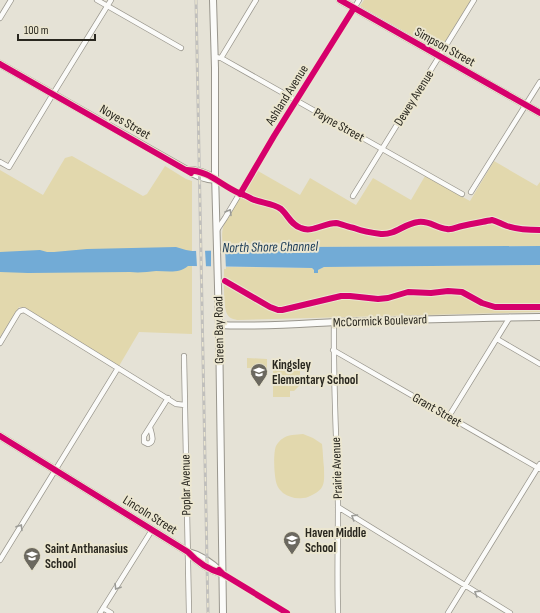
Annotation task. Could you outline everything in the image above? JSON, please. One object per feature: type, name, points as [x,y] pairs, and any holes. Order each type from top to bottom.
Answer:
[{"type":"main road","name":"Green Bay Road","points":[[213,0],[218,58],[216,180],[223,613]]},
{"type":"main road","name":"Simpson Street","points":[[340,0],[540,113]]},
{"type":"main road","name":"Noyes Street","points":[[0,64],[186,170],[194,170],[209,175],[216,180]]},
{"type":"main road","name":"McCormick Boulevard","points":[[219,325],[293,325],[334,322],[540,317]]},
{"type":"main road","name":"Lincoln Street","points":[[0,436],[188,552],[194,558],[216,572],[223,574]]},
{"type":"street","points":[[0,18],[11,0]]},
{"type":"street","points":[[97,0],[181,48]]},
{"type":"street","points":[[0,162],[9,167],[111,0]]},
{"type":"street","points":[[218,58],[256,0]]},
{"type":"street","name":"Ashland Avenue","points":[[217,230],[359,0]]},
{"type":"street","name":"Dewey Avenue","points":[[353,196],[474,0]]},
{"type":"street","name":"Payne Street","points":[[218,58],[462,194]]},
{"type":"street","points":[[471,192],[540,82]]},
{"type":"street","name":"Noyes Street","points":[[216,180],[240,194]]},
{"type":"street","points":[[0,343],[18,313],[22,310],[26,311],[176,404],[185,405]]},
{"type":"street","points":[[449,416],[510,317]]},
{"type":"street","name":"Prairie Avenue","points":[[334,322],[338,507],[338,613]]},
{"type":"street","points":[[497,339],[540,364]]},
{"type":"street","name":"Grant Street","points":[[334,350],[539,467]]},
{"type":"street","name":"Poplar Avenue","points":[[184,356],[189,613]]},
{"type":"street","points":[[0,560],[118,368]]},
{"type":"street","points":[[150,427],[168,398]]},
{"type":"street","points":[[448,613],[539,467]]},
{"type":"street","points":[[338,507],[510,613]]},
{"type":"street","points":[[100,613],[152,530]]},
{"type":"street","name":"Lincoln Street","points":[[223,574],[287,613]]},
{"type":"street","points":[[103,608],[111,613]]},
{"type":"shaded area","points":[[364,0],[471,0],[439,51],[360,6]]},
{"type":"shaded area","points":[[72,156],[143,196],[147,194],[165,166],[192,181],[192,334],[139,332],[119,366],[25,308],[19,307],[0,337],[0,170],[43,195],[65,158]]},
{"type":"shaded area","points":[[494,161],[537,186],[540,182],[540,246],[298,247],[223,250],[222,233],[224,224],[258,171],[300,195],[310,178],[356,205],[373,178],[411,200],[425,176],[470,201]]},
{"type":"shaded area","points":[[540,265],[540,312],[237,320],[228,315],[225,304],[224,267],[312,268],[318,273],[318,270],[324,267]]},
{"type":"shaded area","points":[[247,358],[267,359],[267,368],[247,368]]},
{"type":"shaded area","points":[[282,368],[300,368],[300,385],[294,391],[290,391],[290,397],[273,397],[273,370],[281,370]]},
{"type":"shaded area","points":[[303,434],[322,444],[324,483],[318,492],[304,498],[297,498],[285,494],[277,486],[274,454],[276,446],[284,437]]},
{"type":"water","points":[[540,246],[540,265],[324,267],[318,270],[318,273],[314,273],[312,268],[192,266],[188,266],[184,269],[173,272],[0,272],[0,252],[40,250],[54,252],[87,249],[176,247],[192,251],[253,250],[298,247]]},
{"type":"pier","points":[[211,248],[225,248],[226,269],[211,268]]},
{"type":"pier","points":[[196,250],[205,250],[206,267],[197,267]]},
{"type":"railway","points":[[196,0],[208,613]]},
{"type":"cycle path","points":[[340,0],[540,113]]},
{"type":"cycle path","points":[[240,194],[274,136],[354,8]]},
{"type":"cycle path","points":[[0,64],[191,173]]},
{"type":"cycle path","points":[[187,170],[208,175],[240,194],[278,207],[295,225],[305,229],[314,229],[327,224],[336,223],[367,232],[386,234],[418,222],[426,222],[443,228],[453,229],[492,220],[515,228],[540,230]]},
{"type":"cycle path","points":[[225,281],[270,307],[278,310],[341,296],[378,299],[388,298],[408,292],[431,293],[448,291],[462,292],[482,303],[495,307],[540,307]]},
{"type":"cycle path","points":[[0,436],[188,552],[204,565],[223,574]]},
{"type":"cycle path","points":[[219,570],[223,574],[287,613]]},
{"type":"place","name":"Kingsley Elementary School","points":[[259,387]]},
{"type":"place","name":"Haven Middle School","points":[[292,555]]},
{"type":"place","name":"Saint Anthanasius School","points":[[32,571]]},
{"type":"water label","name":"North Shore Channel","points":[[270,247]]}]
